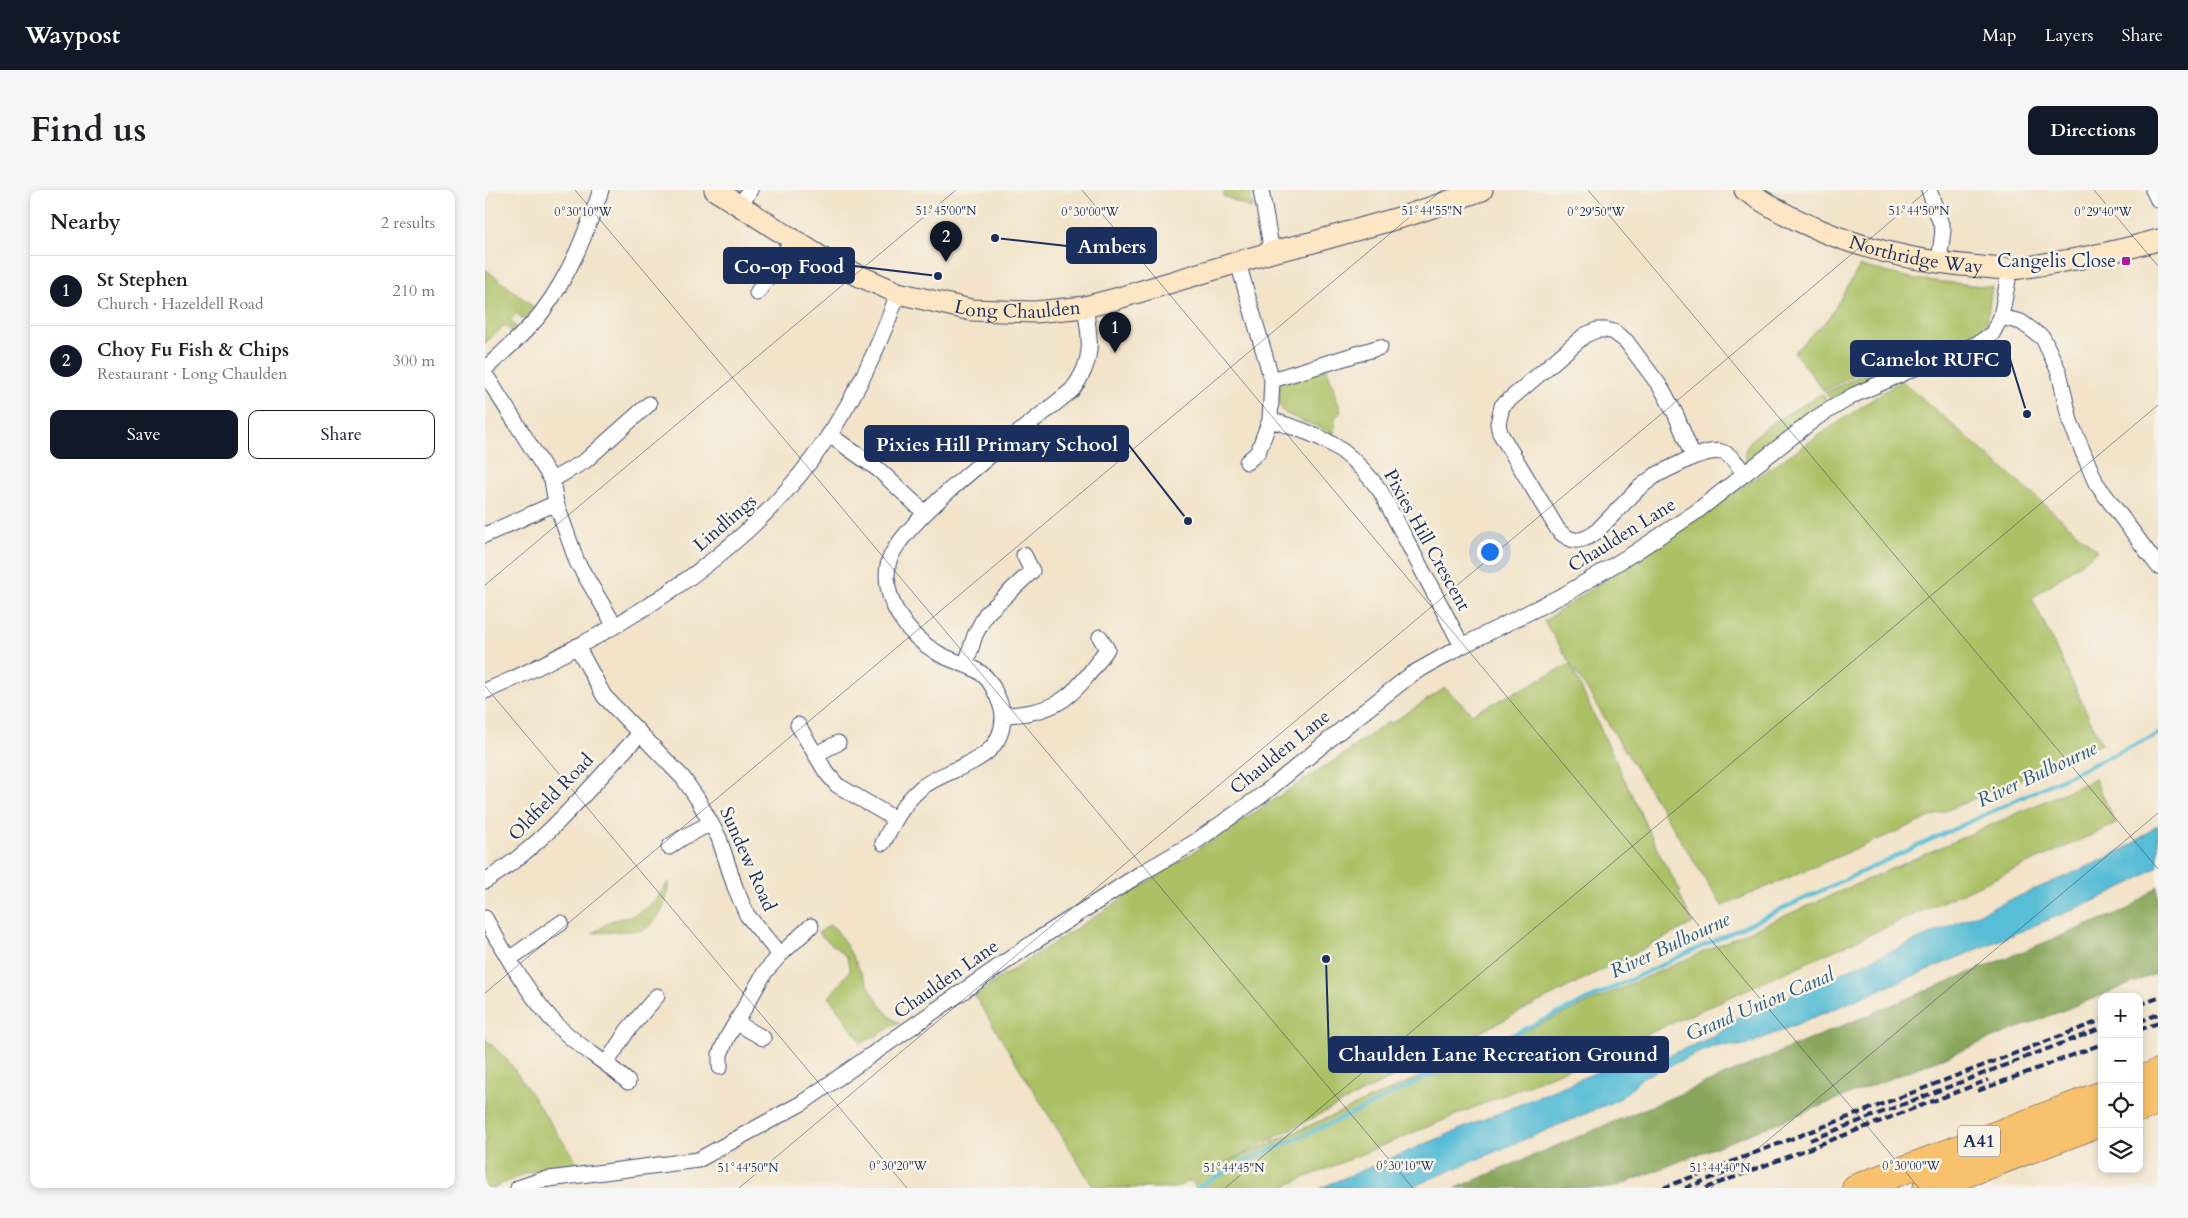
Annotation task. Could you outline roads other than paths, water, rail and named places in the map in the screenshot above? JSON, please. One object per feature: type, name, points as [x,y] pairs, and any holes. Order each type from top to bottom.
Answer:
[{"type":"highway","points":[[2143,1079],[2158,1074]]},
{"type":"highway","name":"A41","points":[[1856,1188],[2098,1097]]},
{"type":"highway","points":[[2143,1107],[2158,1101]]},
{"type":"highway","name":"A41","points":[[1927,1188],[2098,1124]]},
{"type":"street","points":[[485,369],[542,312],[562,283],[579,251],[601,190]]},
{"type":"street","name":"Long Chaulden","points":[[715,190],[745,198],[793,240],[838,267],[899,293],[971,310],[1035,312],[1085,307],[1272,252],[1409,215],[1482,190]]},
{"type":"street","points":[[1261,190],[1272,252]]},
{"type":"street","name":"Northridge Way","points":[[1745,190],[1778,211],[1815,229],[1874,250],[1939,263],[2010,269],[2116,252],[2158,240]]},
{"type":"street","points":[[1929,190],[1943,230],[1939,263]]},
{"type":"street","points":[[2153,190],[2158,200]]},
{"type":"street","points":[[757,294],[793,240]]},
{"type":"street","points":[[1238,263],[1272,380],[1270,420],[1258,452],[1247,462]]},
{"type":"street","name":"Chaulden Lane","points":[[518,1188],[541,1180],[698,1160],[802,1103],[1034,942],[1195,842],[1262,794],[1352,720],[1412,674],[1462,646],[1567,594],[1634,553],[1696,512],[1816,418],[1853,395],[1977,344],[1992,334],[2001,317],[2010,269]]},
{"type":"street","name":"Lindlings","points":[[485,691],[615,626],[660,598],[699,571],[740,538],[772,508],[831,436],[860,386],[877,350],[899,293]]},
{"type":"street","points":[[883,844],[906,802],[921,788],[939,776],[978,760],[987,753],[999,734],[1003,715],[999,700],[989,679],[966,664],[937,653],[921,640],[894,607],[888,593],[888,565],[891,552],[925,513],[1072,390],[1081,379],[1089,355],[1089,331],[1085,307]]},
{"type":"street","points":[[2001,317],[2021,322],[2043,338],[2059,372],[2070,421],[2096,483],[2158,566]]},
{"type":"street","points":[[1693,457],[1676,415],[1662,389],[1626,340],[1614,332],[1597,330],[1585,336],[1502,406],[1499,413],[1497,424],[1500,433],[1559,530],[1570,540],[1586,539],[1650,480],[1693,457],[1719,450],[1728,453],[1744,473]]},
{"type":"street","points":[[1272,380],[1380,346]]},
{"type":"street","points":[[485,374],[552,480],[556,503],[577,562],[615,626]]},
{"type":"street","points":[[552,480],[585,461],[649,404]]},
{"type":"street","name":"Pixies Hill Crescent","points":[[1270,420],[1320,436],[1339,447],[1369,476],[1381,492],[1462,646]]},
{"type":"street","points":[[831,436],[879,470],[925,513]]},
{"type":"street","points":[[485,535],[556,503]]},
{"type":"street","points":[[966,664],[975,635],[986,614],[1032,571],[1023,555]]},
{"type":"street","points":[[1003,715],[1045,710],[1057,706],[1082,685],[1107,649],[1100,637]]},
{"type":"street","name":"Sundew Road","points":[[577,646],[604,696],[683,778],[697,798],[711,823],[747,915],[780,956]]},
{"type":"street","points":[[798,725],[826,772],[837,786],[895,819]]},
{"type":"street","name":"Oldfield Road","points":[[485,881],[508,867],[533,847],[639,734]]},
{"type":"street","points":[[816,754],[838,743]]},
{"type":"street","points":[[669,848],[682,838],[711,823]]},
{"type":"street","points":[[485,918],[509,959],[543,1009],[561,1029],[628,1082]]},
{"type":"street","points":[[509,959],[561,923]]},
{"type":"street","points":[[720,1067],[720,1054],[765,972],[811,926]]},
{"type":"street","points":[[606,1064],[627,1031],[657,996]]},
{"type":"street","points":[[737,1023],[763,1038]]},
{"type":"water","points":[[2158,825],[2158,866],[2135,881],[2096,900],[1749,1044],[1739,1046],[1717,1045],[1643,1077],[1621,1098],[1606,1105],[1409,1188],[1320,1188],[1597,1072],[1614,1068],[1638,1068],[1715,1036],[1732,1020],[2096,863],[2131,845]]},
{"type":"waterway","name":"River Bulbourne","points":[[1196,1188],[1246,1161],[1356,1112],[1520,1031],[2158,734]]},
{"type":"railway","points":[[2143,1004],[2158,998]]},
{"type":"railway","points":[[2143,1020],[2158,1014]]},
{"type":"railway","points":[[1663,1188],[2098,1022]]},
{"type":"railway","points":[[2143,1029],[2158,1023]]},
{"type":"railway","points":[[1810,1140],[2098,1030]]},
{"type":"railway","points":[[1978,1091],[2098,1046]]},
{"type":"railway","points":[[1706,1188],[1988,1080]]},
{"type":"railway","points":[[1685,1188],[1738,1168]]},
{"type":"place","name":"Ambers","points":[[995,238]]},
{"type":"place","name":"Cangelis Close","points":[[2126,261]]},
{"type":"place","name":"Choy Fu Fish & Chips","points":[[946,262]]},
{"type":"place","name":"Co-op Food","points":[[938,276]]},
{"type":"place","name":"St Stephen","points":[[1115,353]]},
{"type":"place","name":"Camelot RUFC","points":[[2027,414]]},
{"type":"place","name":"Pixies Hill Primary School","points":[[1188,521]]},
{"type":"place","name":"Chaulden Lane Recreation Ground","points":[[1326,959]]},
{"type":"water label","name":"Grand Union Canal","points":[[1760,1004]]}]
